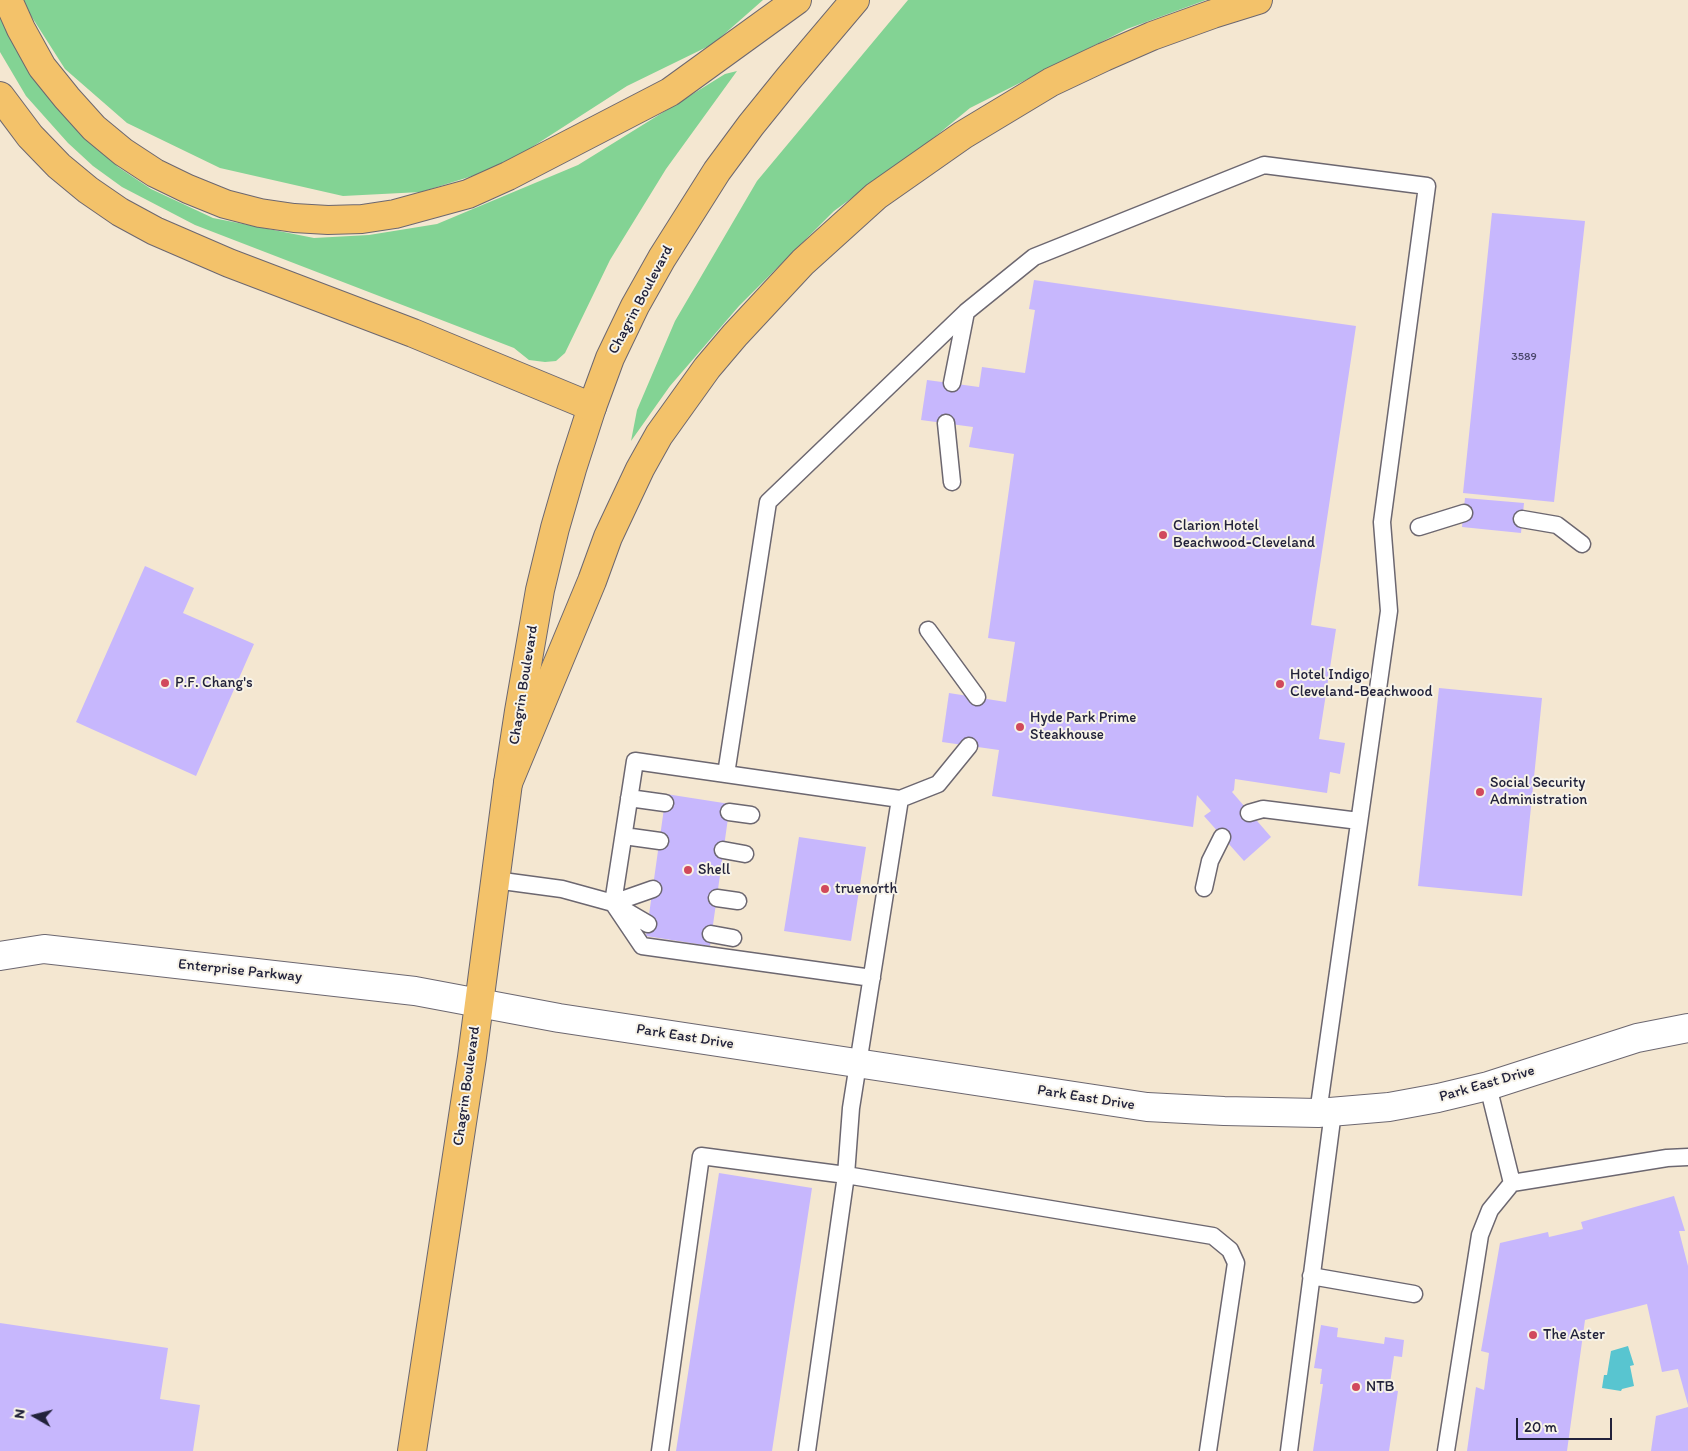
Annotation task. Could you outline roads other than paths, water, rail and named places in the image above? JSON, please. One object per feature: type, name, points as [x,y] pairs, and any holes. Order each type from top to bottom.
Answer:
[{"type":"main road","points":[[8,0],[21,29],[42,66],[94,128],[123,152],[155,173],[188,190],[225,204],[260,213],[328,220],[362,219],[404,212],[468,194],[508,176],[670,92],[797,0]]},
{"type":"main road","name":"Chagrin Boulevard","points":[[412,1451],[472,1057],[508,782],[540,590],[555,528],[592,407],[610,358],[635,306],[662,258],[718,171],[751,125],[855,0]]},
{"type":"main road","points":[[508,782],[592,581],[608,537],[640,469],[659,435],[707,368],[803,262],[876,196],[963,135],[1051,82],[1152,36],[1258,0]]},
{"type":"main road","points":[[0,96],[30,136],[59,166],[88,190],[120,212],[155,231],[229,263],[413,333],[592,407]]},
{"type":"street","name":"Enterprise Parkway","points":[[0,956],[44,948],[415,990],[479,1003]]},
{"type":"street","name":"Park East Drive","points":[[479,1003],[559,1018],[1147,1107],[1325,1113],[1389,1107],[1438,1098],[1488,1086],[1637,1038],[1688,1028]]},
{"type":"lane","points":[[726,774],[768,502],[966,312],[1034,257],[1264,164],[1427,186],[1382,522],[1389,611],[1359,821],[1325,1113],[1311,1276],[1289,1451]]},
{"type":"lane","points":[[952,383],[966,312]]},
{"type":"lane","points":[[946,423],[952,482]]},
{"type":"lane","points":[[1419,527],[1464,513]]},
{"type":"lane","points":[[1522,519],[1557,525],[1582,544]]},
{"type":"lane","points":[[928,630],[977,697]]},
{"type":"lane","points":[[872,978],[642,946],[613,903],[635,761],[900,799],[938,784],[969,746]]},
{"type":"lane","points":[[629,798],[665,803]]},
{"type":"lane","points":[[807,1451],[846,1174],[851,1108],[900,799]]},
{"type":"lane","points":[[1249,813],[1264,809],[1359,821]]},
{"type":"lane","points":[[728,812],[751,815]]},
{"type":"lane","points":[[624,836],[660,841]]},
{"type":"lane","points":[[1204,888],[1210,860],[1222,837]]},
{"type":"lane","points":[[723,850],[745,854]]},
{"type":"lane","points":[[495,880],[562,888],[613,903],[648,924]]},
{"type":"lane","points":[[613,903],[653,889]]},
{"type":"lane","points":[[716,898],[738,901]]},
{"type":"lane","points":[[711,934],[733,938]]},
{"type":"lane","points":[[1488,1086],[1512,1183]]},
{"type":"lane","points":[[660,1451],[701,1156],[846,1174],[1213,1236],[1230,1250],[1236,1263],[1208,1451]]},
{"type":"lane","points":[[1446,1451],[1480,1235],[1490,1210],[1512,1183],[1667,1158],[1687,1159]]},
{"type":"lane","points":[[1311,1276],[1414,1294]]},
{"type":"water","points":[[1628,1346],[1634,1365],[1630,1366],[1634,1386],[1622,1389],[1621,1391],[1602,1388],[1604,1375],[1607,1375],[1611,1351]]},
{"type":"place","name":"Clarion Hotel Beachwood-Cleveland","points":[[1163,535]]},
{"type":"place","name":"P.F. Chang's","points":[[165,683]]},
{"type":"place","name":"Hotel Indigo Cleveland-Beachwood","points":[[1280,684]]},
{"type":"place","name":"Hyde Park Prime Steakhouse","points":[[1020,727]]},
{"type":"place","name":"Social Security Administration","points":[[1480,792]]},
{"type":"place","name":"Shell","points":[[688,870]]},
{"type":"place","name":"truenorth","points":[[825,889]]},
{"type":"place","name":"The Aster","points":[[1533,1335]]},
{"type":"place","name":"NTB","points":[[1356,1387]]}]
